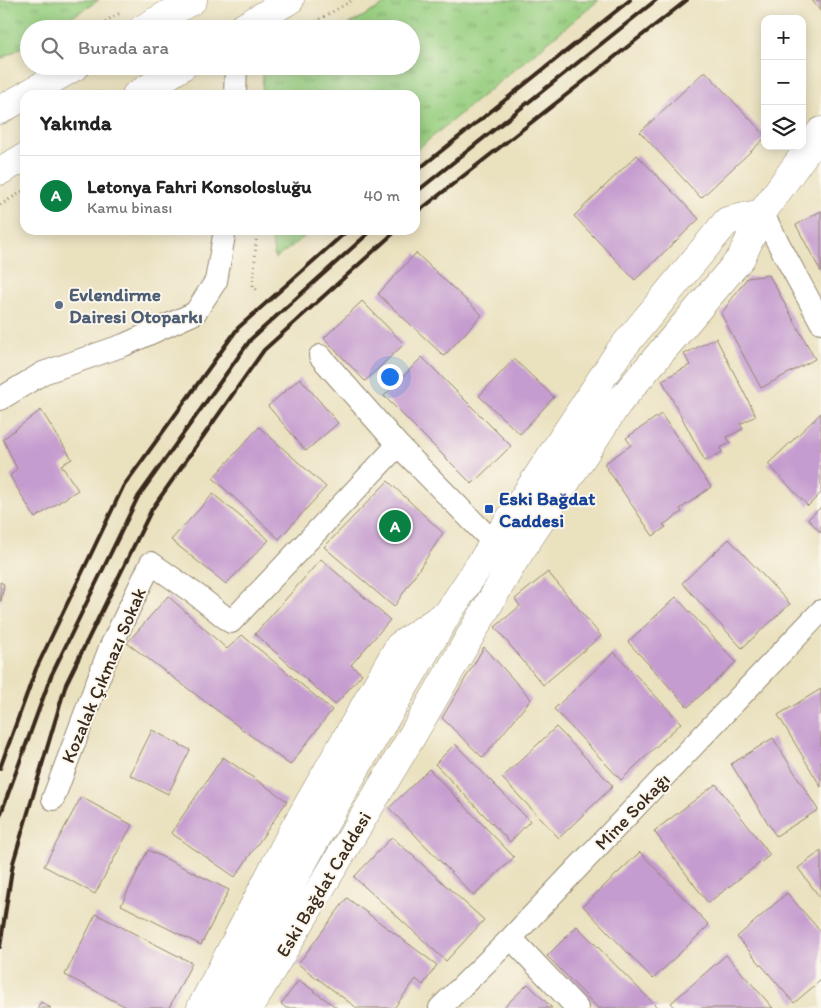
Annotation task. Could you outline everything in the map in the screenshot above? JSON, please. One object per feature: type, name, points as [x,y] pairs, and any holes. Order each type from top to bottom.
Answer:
[{"type":"main road","points":[[158,20],[193,0]]},
{"type":"main road","points":[[256,20],[290,0]]},
{"type":"main road","points":[[35,90],[60,75]]},
{"type":"main road","points":[[144,90],[169,75]]},
{"type":"main road","points":[[0,110],[20,98]]},
{"type":"main road","name":"Eski Bağdat Caddesi","points":[[249,1008],[514,561],[618,404],[741,258],[762,213],[821,130]]},
{"type":"main road","points":[[0,171],[20,160]]},
{"type":"main road","name":"Eski Bağdat Caddesi","points":[[221,1008],[358,763],[448,613],[619,352],[727,221],[762,213]]},
{"type":"main road","name":"Eski Bağdat Caddesi","points":[[201,1008],[290,836],[399,646],[448,613]]},
{"type":"street","points":[[235,90],[236,75]]},
{"type":"street","points":[[762,213],[821,322]]},
{"type":"street","points":[[0,399],[43,373],[124,345],[195,313],[216,281],[224,235]]},
{"type":"street","points":[[320,356],[398,445],[514,561]]},
{"type":"street","name":"Kozalak Çıkmazı Sokak","points":[[53,799],[110,648],[151,563],[231,622],[398,445]]},
{"type":"street","name":"Mine Sokağı","points":[[440,1008],[511,938],[821,612]]},
{"type":"street","points":[[511,938],[577,1008]]},
{"type":"path","points":[[318,20],[353,0]]},
{"type":"path","points":[[0,205],[20,193]]},
{"type":"path","points":[[257,235],[253,286],[257,290]]},
{"type":"green space","points":[[0,0],[99,0],[67,20],[20,20],[20,48],[0,60]]},
{"type":"green space","points":[[392,0],[599,0],[420,147],[420,90],[262,90],[263,75],[420,75],[420,20],[357,20]]},
{"type":"green space","points":[[271,235],[306,235],[275,259]]},
{"type":"building","points":[[812,0],[821,0],[821,12]]},
{"type":"building","points":[[705,71],[761,131],[761,142],[701,198],[640,132]]},
{"type":"building","points":[[637,155],[699,219],[635,280],[574,216]]},
{"type":"building","points":[[821,211],[821,272],[796,225]]},
{"type":"building","points":[[416,253],[482,315],[444,356],[378,294]]},
{"type":"building","points":[[769,275],[815,359],[761,388],[721,314],[747,278]]},
{"type":"building","points":[[362,301],[404,344],[365,381],[324,338]]},
{"type":"building","points":[[716,338],[756,416],[740,424],[743,429],[727,437],[730,443],[720,448],[722,452],[705,461],[662,380],[690,365],[684,354]]},
{"type":"building","points":[[422,357],[511,446],[472,484],[384,396]]},
{"type":"building","points":[[514,359],[554,397],[520,434],[479,396]]},
{"type":"building","points":[[300,378],[338,423],[306,451],[268,406]]},
{"type":"building","points":[[41,410],[72,459],[61,465],[78,490],[35,518],[10,476],[17,469],[3,439]]},
{"type":"building","points":[[821,413],[821,493],[808,506],[768,464]]},
{"type":"building","points":[[661,414],[711,487],[680,509],[682,512],[663,525],[666,527],[653,536],[604,464],[631,445],[626,438]]},
{"type":"building","points":[[259,427],[326,487],[279,539],[213,478]]},
{"type":"building","points":[[388,481],[443,533],[394,607],[324,547]]},
{"type":"building","points":[[213,494],[269,540],[226,584],[171,540]]},
{"type":"building","points":[[821,507],[821,533],[808,519]]},
{"type":"building","points":[[729,539],[790,604],[742,648],[682,583]]},
{"type":"building","points":[[321,559],[390,620],[351,665],[362,674],[335,705],[255,634]]},
{"type":"building","points":[[548,572],[601,636],[543,685],[495,627],[520,606],[515,599]]},
{"type":"building","points":[[0,582],[4,584],[1,601],[0,601]]},
{"type":"building","points":[[168,596],[227,649],[242,635],[332,710],[290,765],[127,643]]},
{"type":"building","points":[[676,597],[736,662],[688,707],[628,642]]},
{"type":"building","points":[[484,647],[531,699],[483,758],[442,718]]},
{"type":"building","points":[[614,652],[681,723],[621,780],[554,709]]},
{"type":"building","points":[[821,689],[821,787],[778,715]]},
{"type":"building","points":[[556,727],[613,786],[559,838],[502,778]]},
{"type":"building","points":[[152,730],[190,750],[168,794],[130,775]]},
{"type":"building","points":[[773,738],[818,810],[776,836],[731,764]]},
{"type":"building","points":[[455,744],[530,821],[510,842],[435,764]]},
{"type":"building","points":[[223,757],[287,801],[235,877],[171,833]]},
{"type":"building","points":[[429,769],[514,857],[474,896],[389,808]]},
{"type":"building","points":[[716,784],[770,855],[708,903],[654,831]]},
{"type":"building","points":[[81,797],[132,825],[95,894],[44,866]]},
{"type":"building","points":[[392,837],[484,920],[446,961],[354,877]]},
{"type":"building","points":[[148,850],[229,890],[201,945],[121,905]]},
{"type":"building","points":[[821,851],[821,899],[798,868]]},
{"type":"building","points":[[640,852],[709,925],[653,979],[583,906]]},
{"type":"building","points":[[787,893],[821,932],[821,980],[794,1003],[737,937]]},
{"type":"building","points":[[347,898],[437,965],[423,985],[416,979],[394,1008],[357,1008],[298,964]]},
{"type":"building","points":[[96,914],[192,963],[169,1008],[128,1008],[65,975]]},
{"type":"building","points":[[577,926],[658,1008],[598,1008],[547,956]]},
{"type":"building","points":[[726,955],[773,1008],[676,1008],[671,1003]]},
{"type":"building","points":[[299,980],[337,1008],[286,1008],[281,1004]]},
{"type":"building","points":[[528,984],[552,1008],[503,1008]]},
{"type":"building","points":[[41,1002],[51,1008],[37,1008]]},
{"type":"railway","points":[[420,168],[630,0]]},
{"type":"railway","points":[[420,189],[656,0]]},
{"type":"railway","points":[[420,210],[687,0]]},
{"type":"railway","points":[[0,768],[36,669],[123,487],[238,328],[342,235]]},
{"type":"railway","points":[[0,816],[51,676],[138,497],[251,339],[366,235]]},
{"type":"railway","points":[[0,947],[13,863],[66,684],[152,509],[264,350],[391,235]]},
{"type":"place","name":"Evlendirme Dairesi Otoparkı","points":[[59,305]]},
{"type":"place","name":"Eski Bağdat Caddesi","points":[[489,509]]},
{"type":"place","name":"Letonya Fahri Konsolosluğu","points":[[395,526]]}]
